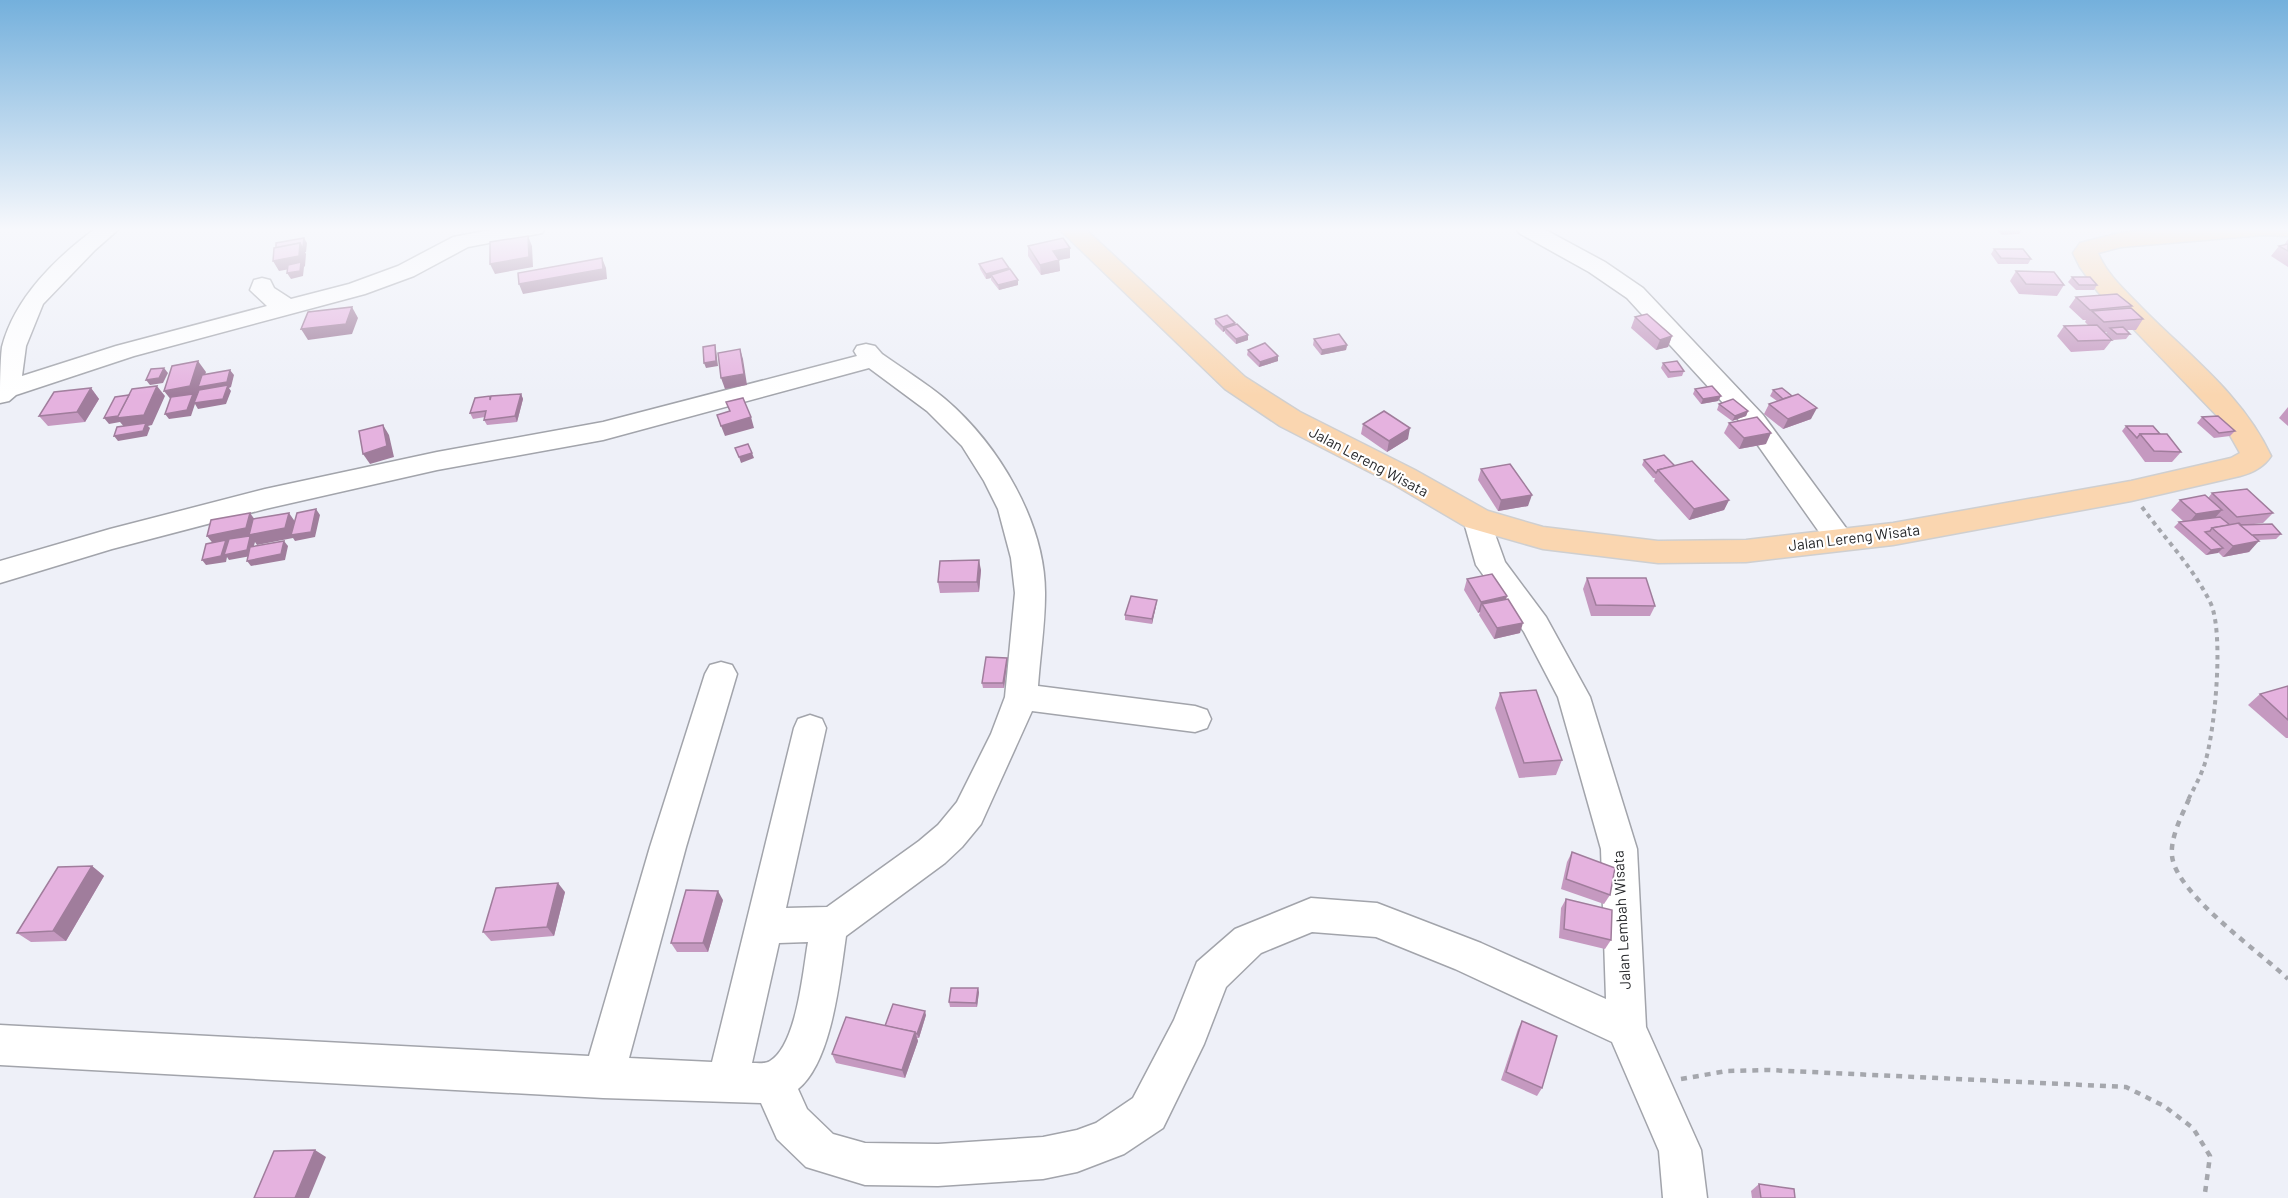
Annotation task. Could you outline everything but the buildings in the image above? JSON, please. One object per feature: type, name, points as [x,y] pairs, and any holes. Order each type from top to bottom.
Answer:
[{"type":"main road","name":"Jalan Lereng Wisata","points":[[1129,284],[1235,384],[1290,419],[1404,477],[1477,519],[1543,538],[1658,552],[1746,551],[1893,534],[2131,491],[2240,466],[2256,456],[2249,436],[2225,406],[2162,344],[2107,284]]},
{"type":"street","points":[[3,392],[14,346],[32,302],[49,284]]},
{"type":"street","points":[[3,392],[82,363],[371,284]]},
{"type":"street","points":[[1622,284],[1635,293],[1754,421],[1839,539]]},
{"type":"street","points":[[262,285],[262,290],[272,299],[287,307]]},
{"type":"street","points":[[342,315],[342,308],[357,289]]},
{"type":"street","points":[[178,363],[191,333]]},
{"type":"street","points":[[0,572],[110,539],[265,499],[437,461],[603,431],[869,355],[936,405],[971,440],[997,479],[1012,509],[1026,558],[1030,593],[1021,697],[985,781],[960,825],[932,852],[833,924],[828,934],[810,1029],[802,1054],[791,1069],[776,1081],[727,1083],[603,1078],[0,1045]]},
{"type":"street","name":"Jalan Lembah Wisata","points":[[1477,519],[1491,565],[1535,624],[1574,697],[1619,849],[1626,1028],[1680,1150],[1685,1198]]},
{"type":"street","points":[[603,1078],[668,847],[721,674]]},
{"type":"street","points":[[1021,697],[1195,719]]},
{"type":"street","points":[[727,1083],[810,728]]},
{"type":"street","points":[[776,1081],[782,1106],[792,1124],[821,1152],[865,1164],[938,1165],[1043,1158],[1077,1151],[1108,1139],[1148,1113],[1190,1030],[1210,975],[1248,941],[1311,915],[1377,920],[1468,956],[1626,1028]]},
{"type":"street","points":[[765,926],[833,924]]},
{"type":"path","points":[[2131,491],[2156,528],[2191,572],[2211,604],[2216,620],[2219,669],[2211,735],[2203,768],[2189,795],[2170,848],[2172,860],[2178,873],[2195,894],[2228,928],[2288,979]]},
{"type":"path","points":[[1650,1084],[1726,1071],[1769,1070],[2126,1087],[2164,1106],[2193,1128],[2210,1156],[2205,1193]]}]
